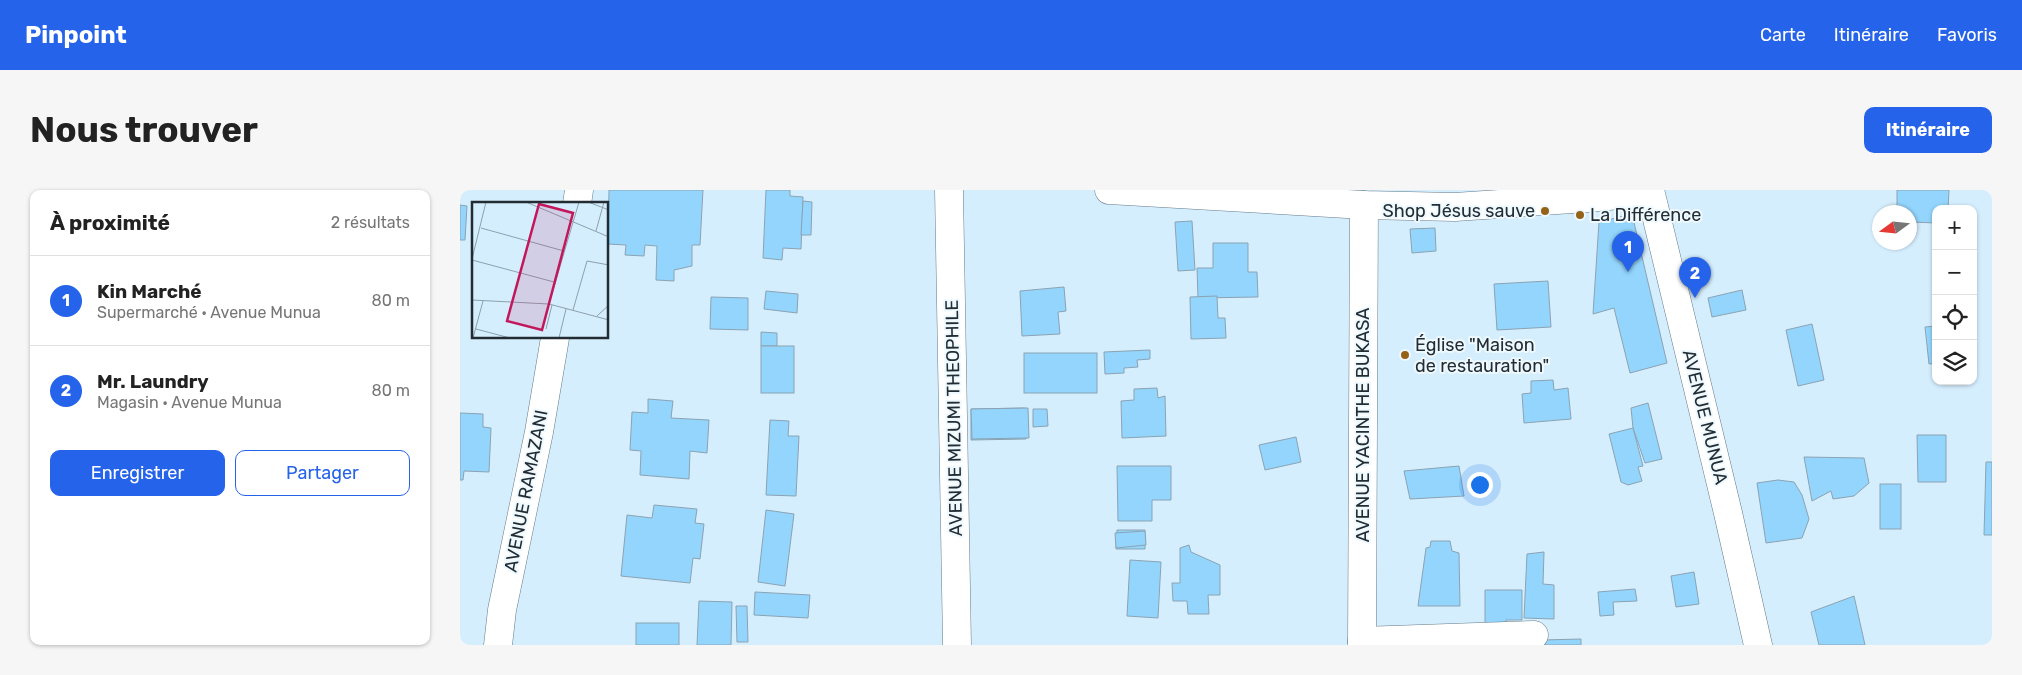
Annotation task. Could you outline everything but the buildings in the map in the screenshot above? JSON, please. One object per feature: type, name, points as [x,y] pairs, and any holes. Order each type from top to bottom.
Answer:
[{"type":"street","name":"AVENUE MIZUMI THEOPHILE","points":[[948,190],[957,645]]},
{"type":"street","points":[[1108,190],[1364,205],[1456,207],[1587,198],[1650,191]]},
{"type":"street","name":"AVENUE MUNUA","points":[[1650,191],[1758,645]]},
{"type":"street","name":"AVENUE YACINTHE BUKASA","points":[[1362,643],[1364,205]]},
{"type":"street","name":"AVENUE RAMAZANI","points":[[498,645],[502,610],[539,432],[555,339]]},
{"type":"street","points":[[1362,643],[1534,635]]},
{"type":"place","name":"Shop Jésus sauve","points":[[1545,211]]},
{"type":"place","name":"La Différence","points":[[1580,215]]},
{"type":"place","name":"Kin Marché","points":[[1628,272]]},
{"type":"place","name":"Mr. Laundry","points":[[1695,298]]},
{"type":"place","name":"Église \"Maison de restauration\"","points":[[1405,355]]}]
